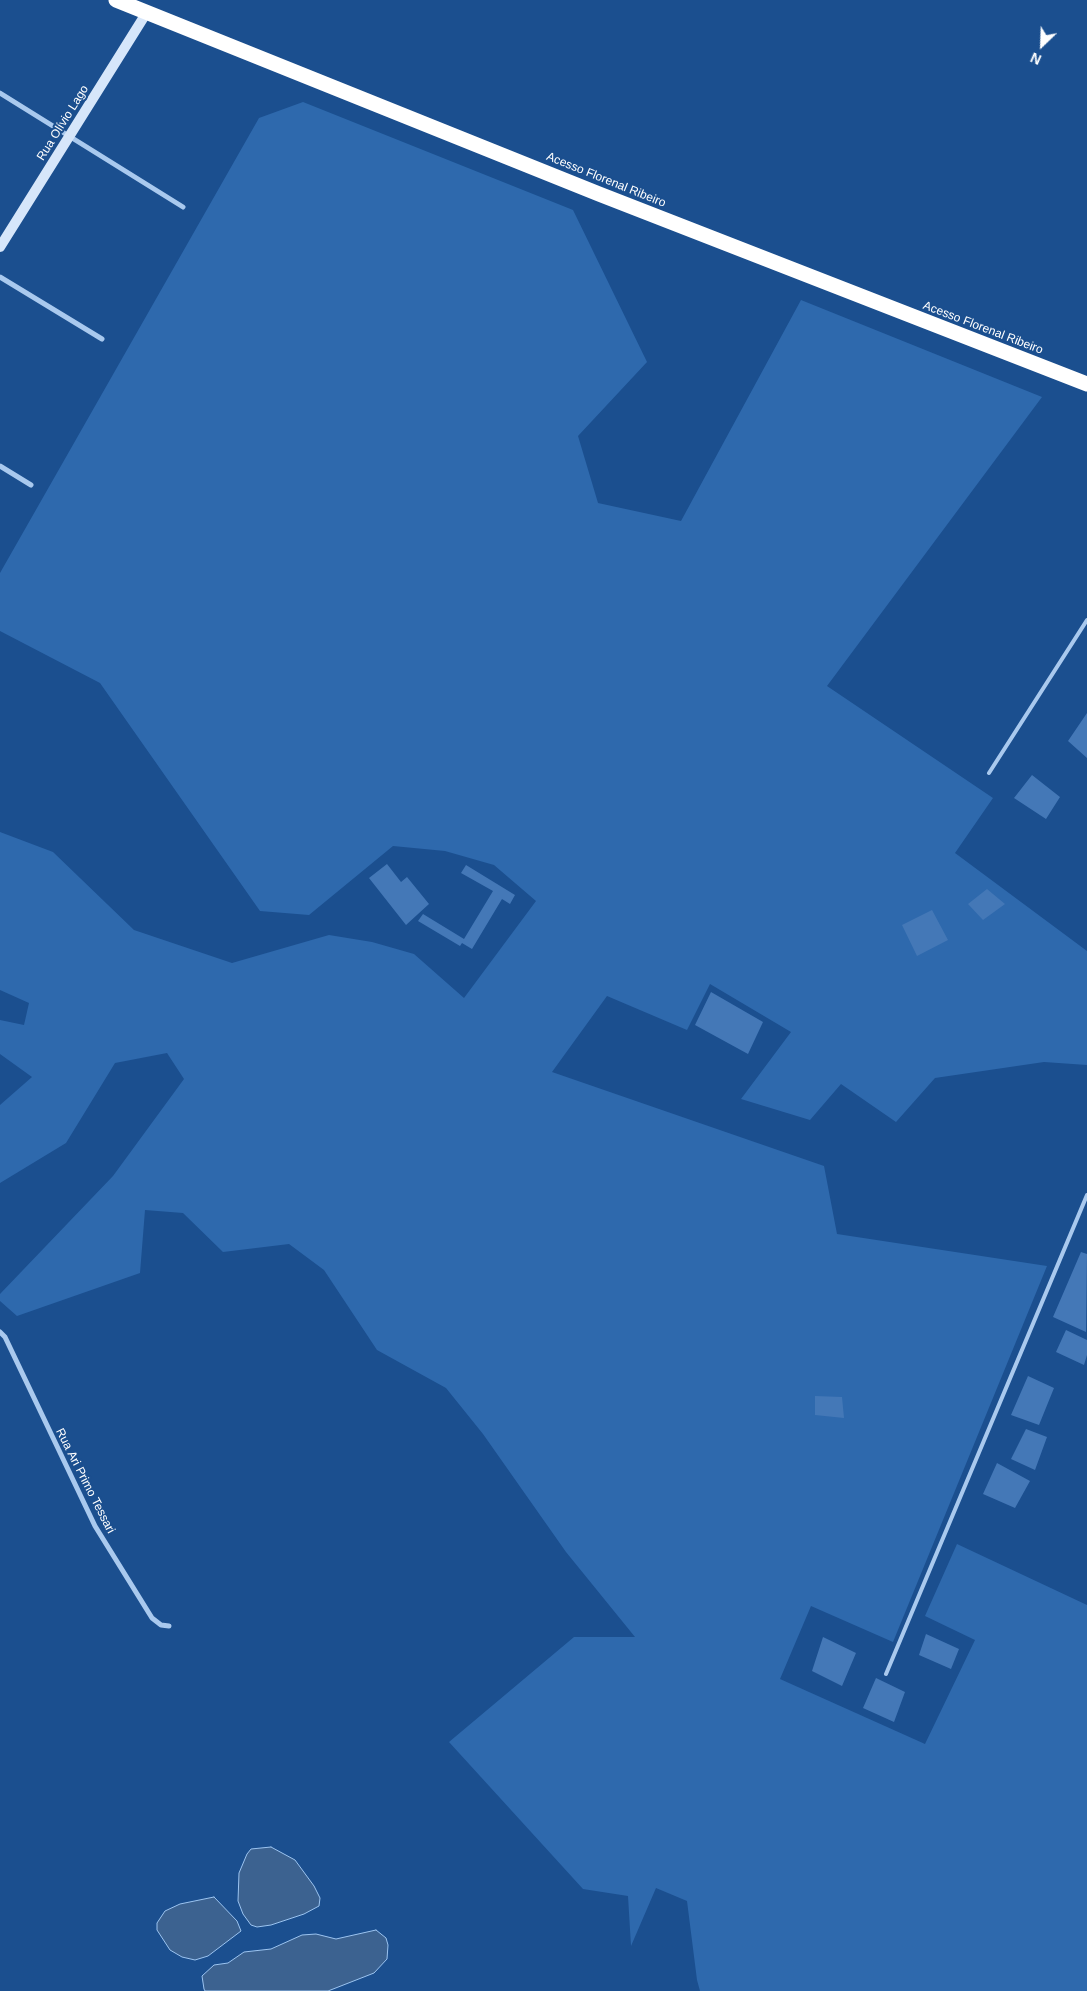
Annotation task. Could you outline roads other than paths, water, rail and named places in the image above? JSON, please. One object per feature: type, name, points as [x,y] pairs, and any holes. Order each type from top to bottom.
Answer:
[{"type":"highway","name":"Acesso Florenal Ribeiro","points":[[116,0],[599,194],[1087,384]]},
{"type":"street","name":"Rua Olívio Lago","points":[[0,247],[147,12]]},
{"type":"street","points":[[0,93],[183,207]]},
{"type":"street","points":[[0,277],[102,340]]},
{"type":"street","points":[[0,466],[31,485]]},
{"type":"street","name":"Rua Ari Primo Tessari","points":[[0,1332],[5,1338],[95,1526],[152,1618],[162,1625],[169,1626]]},
{"type":"lane","points":[[989,773],[1087,620]]},
{"type":"lane","points":[[886,1674],[1087,1195]]}]
